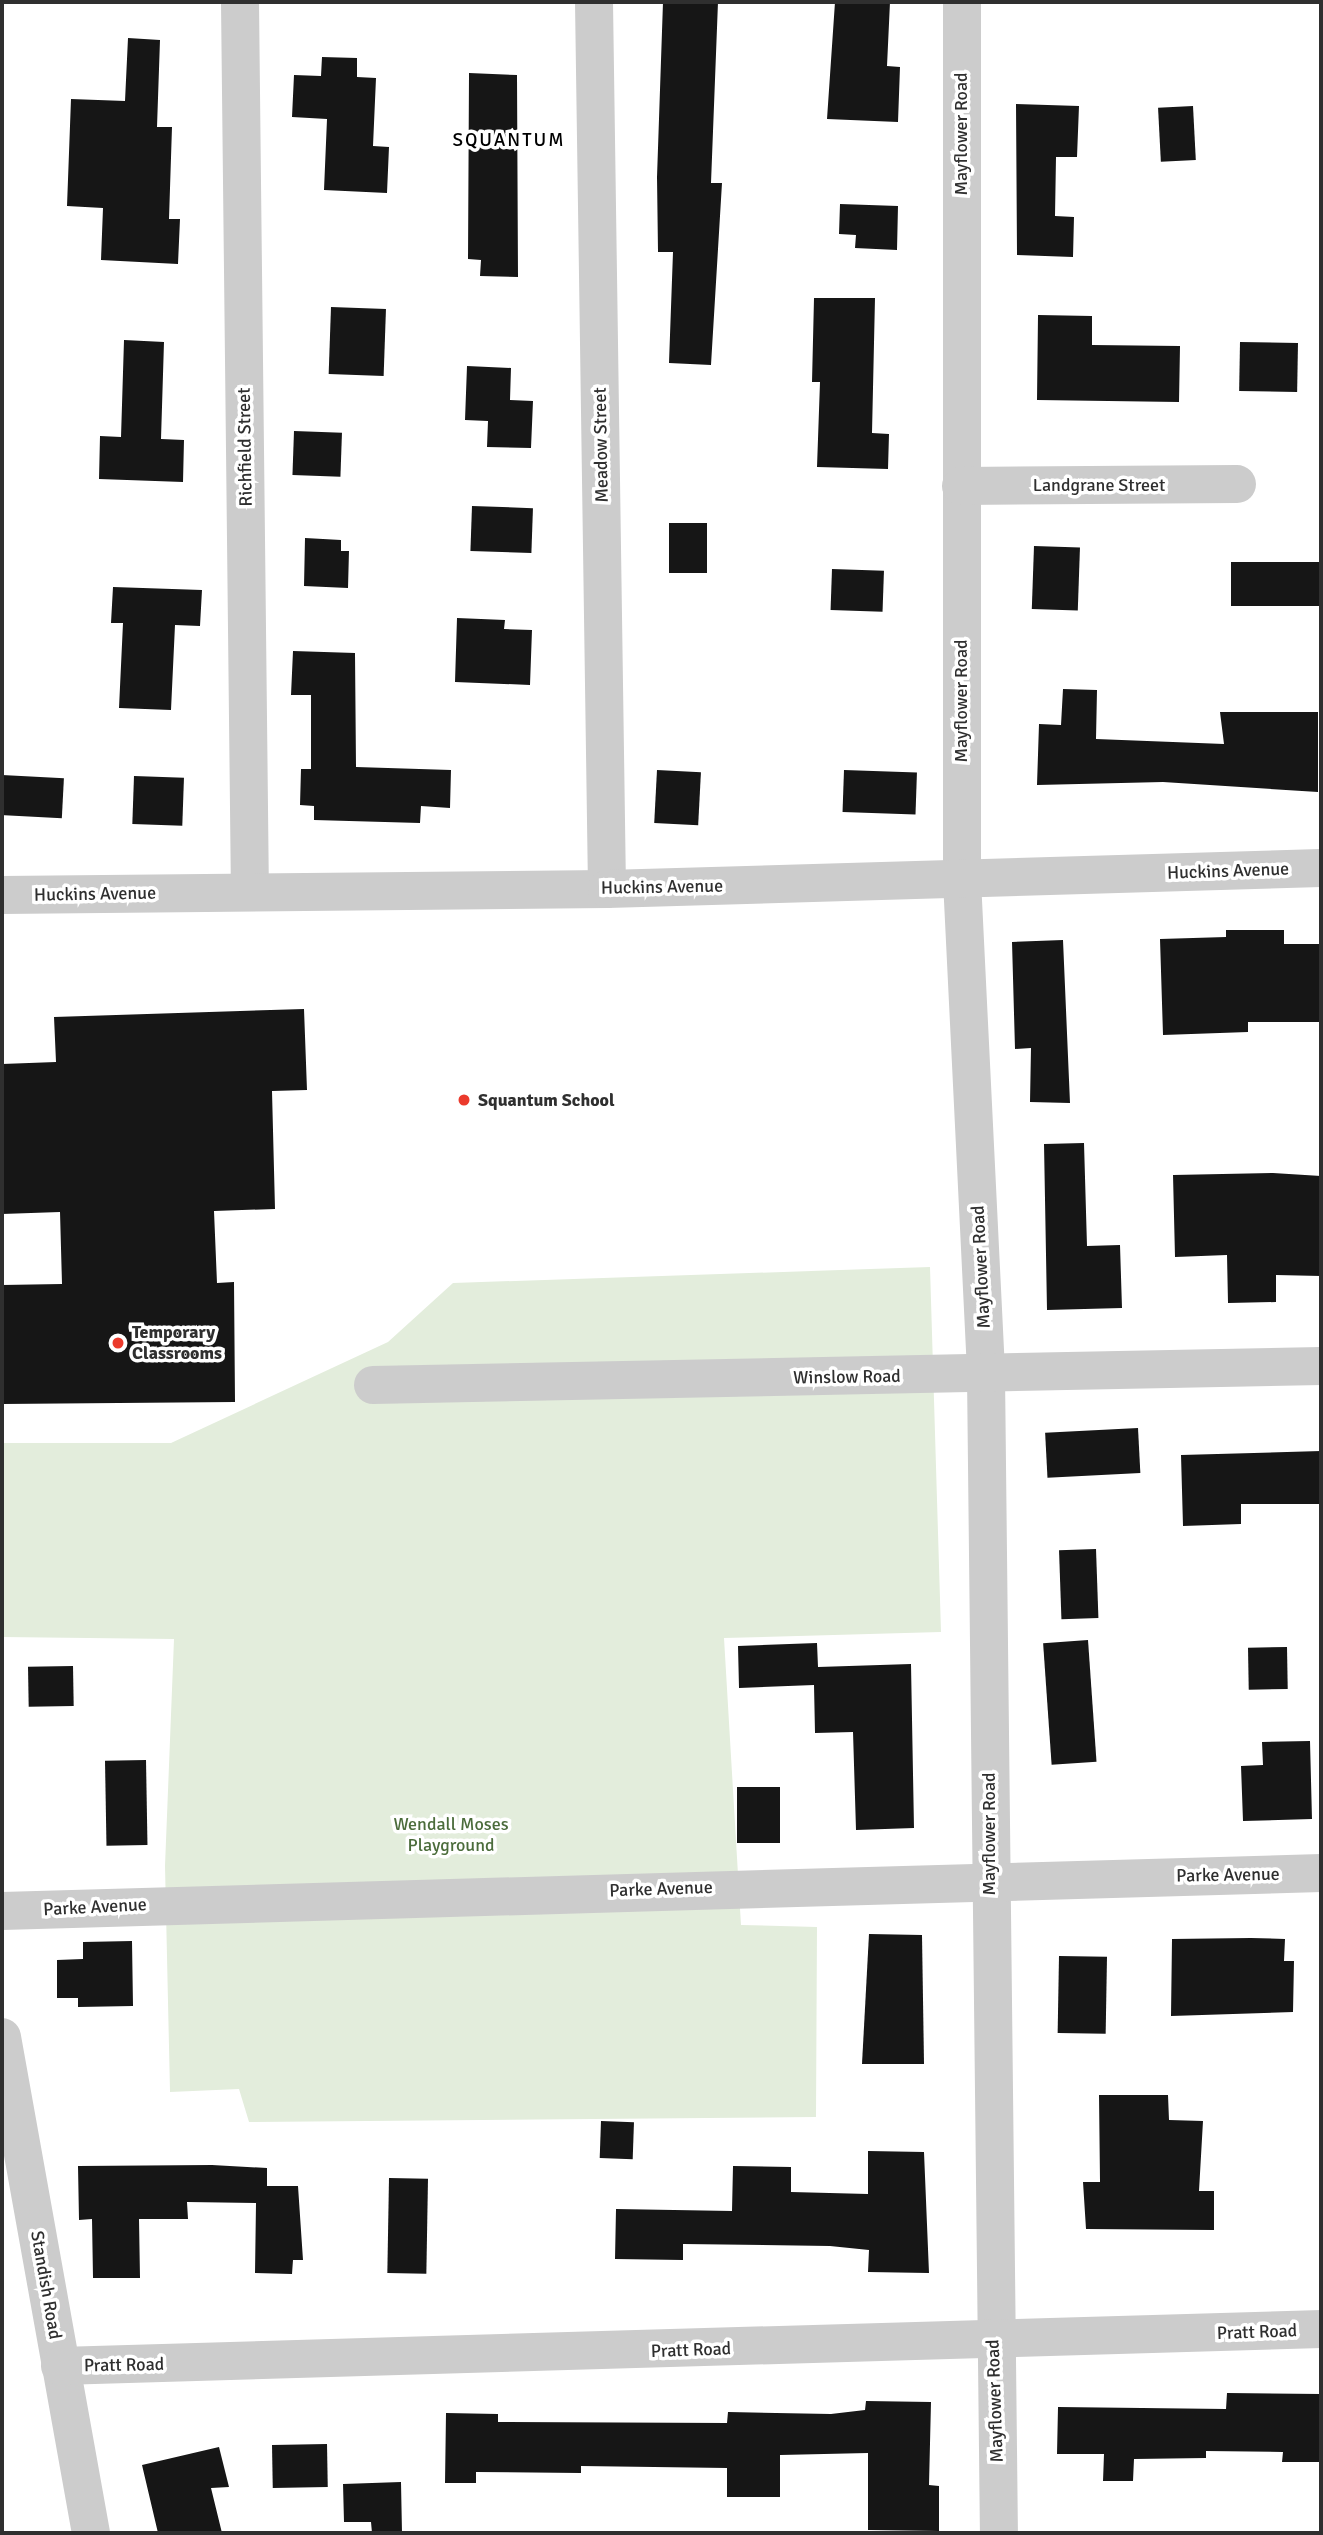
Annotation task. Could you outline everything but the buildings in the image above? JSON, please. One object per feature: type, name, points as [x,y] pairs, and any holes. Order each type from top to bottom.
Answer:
[{"type":"street","name":"Richfield Street","points":[[240,2],[250,892]]},
{"type":"street","name":"Meadow Street","points":[[594,2],[607,889]]},
{"type":"street","name":"Mayflower Road","points":[[961,2],[962,880],[986,1375],[993,2343],[999,2533]]},
{"type":"street","name":"Landgrane Street","points":[[961,486],[1237,484]]},
{"type":"street","name":"Huckins Avenue","points":[[2,895],[607,889],[1321,868]]},
{"type":"street","name":"Winslow Road","points":[[373,1385],[986,1375],[1321,1366]]},
{"type":"street","name":"Parke Avenue","points":[[2,1911],[989,1879],[1321,1873]]},
{"type":"street","name":"Standish Road","points":[[2,2037],[91,2533]]},
{"type":"street","name":"Pratt Road","points":[[60,2366],[993,2343],[1321,2329]]},
{"type":"green space","name":"Wendall Moses Playground","points":[[930,1267],[941,1632],[724,1638],[741,1925],[817,1927],[816,2117],[249,2122],[239,2089],[170,2092],[165,1866],[174,1639],[2,1637],[2,1443],[171,1443],[388,1342],[453,1283]]},
{"type":"place","name":"Squantum School","points":[[464,1100]]},
{"type":"place","name":"Temporary Classrooms","points":[[118,1343]]},
{"type":"district","name":"SQUANTUM","points":[[509,141]]}]
